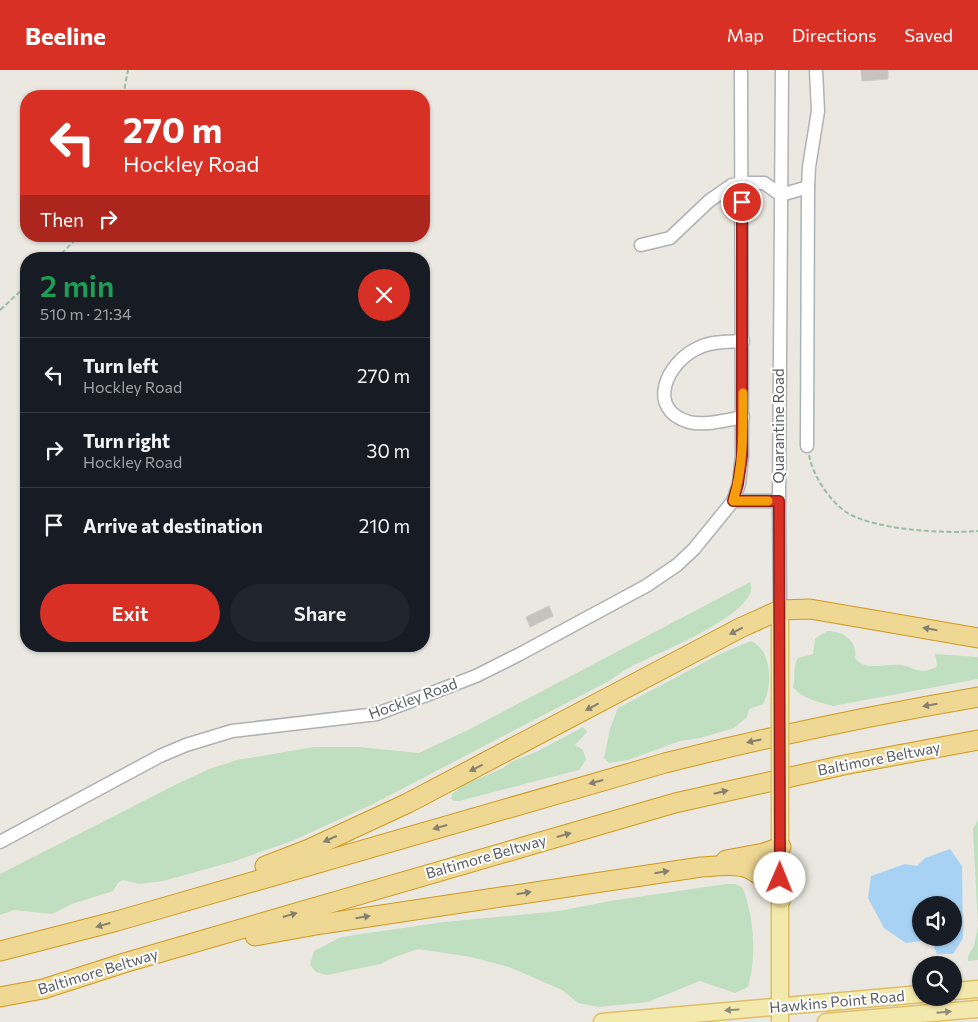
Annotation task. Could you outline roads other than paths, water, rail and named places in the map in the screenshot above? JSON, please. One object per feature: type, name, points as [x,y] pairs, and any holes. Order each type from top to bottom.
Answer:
[{"type":"highway","points":[[150,911],[309,848],[383,815],[740,628],[780,610],[810,609],[978,638]]},
{"type":"highway","points":[[0,951],[150,911],[674,761],[837,723],[978,696]]},
{"type":"highway","name":"Baltimore Beltway","points":[[0,997],[43,989],[124,963],[675,803],[834,767],[978,740]]},
{"type":"highway","points":[[701,867],[726,860],[764,854],[781,847]]},
{"type":"highway","points":[[43,989],[133,968],[216,944],[314,925],[701,867],[731,866],[751,869],[764,877],[780,899]]},
{"type":"main road","name":"Quarantine Road","points":[[780,610],[780,1014]]},
{"type":"main road","points":[[962,990],[978,989]]},
{"type":"main road","name":"Hawkins Point Road","points":[[602,1022],[780,1014],[912,995]]},
{"type":"main road","name":"Hawkins Point Road","points":[[826,1022],[903,1019],[978,1009]]},
{"type":"street","name":"Hockley Road","points":[[0,842],[160,756],[186,744],[232,731],[377,714],[476,676],[646,586],[677,565],[694,549],[733,501],[738,484],[742,456],[741,70]]},
{"type":"street","name":"Quarantine Road","points":[[780,610],[782,70]]},
{"type":"street","points":[[808,446],[808,187],[809,167],[818,111],[816,70]]},
{"type":"street","points":[[641,246],[670,238],[720,192],[742,183],[764,183],[781,195],[808,187]]},
{"type":"street","points":[[743,341],[711,342],[696,349],[673,369],[666,381],[663,394],[668,407],[676,416],[691,422],[708,422],[743,417]]},
{"type":"street","points":[[733,501],[779,501]]},
{"type":"water","points":[[950,849],[962,866],[963,938],[962,940],[962,896],[912,896],[912,942],[906,943],[884,928],[868,898],[871,876],[905,864],[917,866],[925,858]]},
{"type":"water","points":[[934,946],[958,946],[953,954],[937,954]]}]
